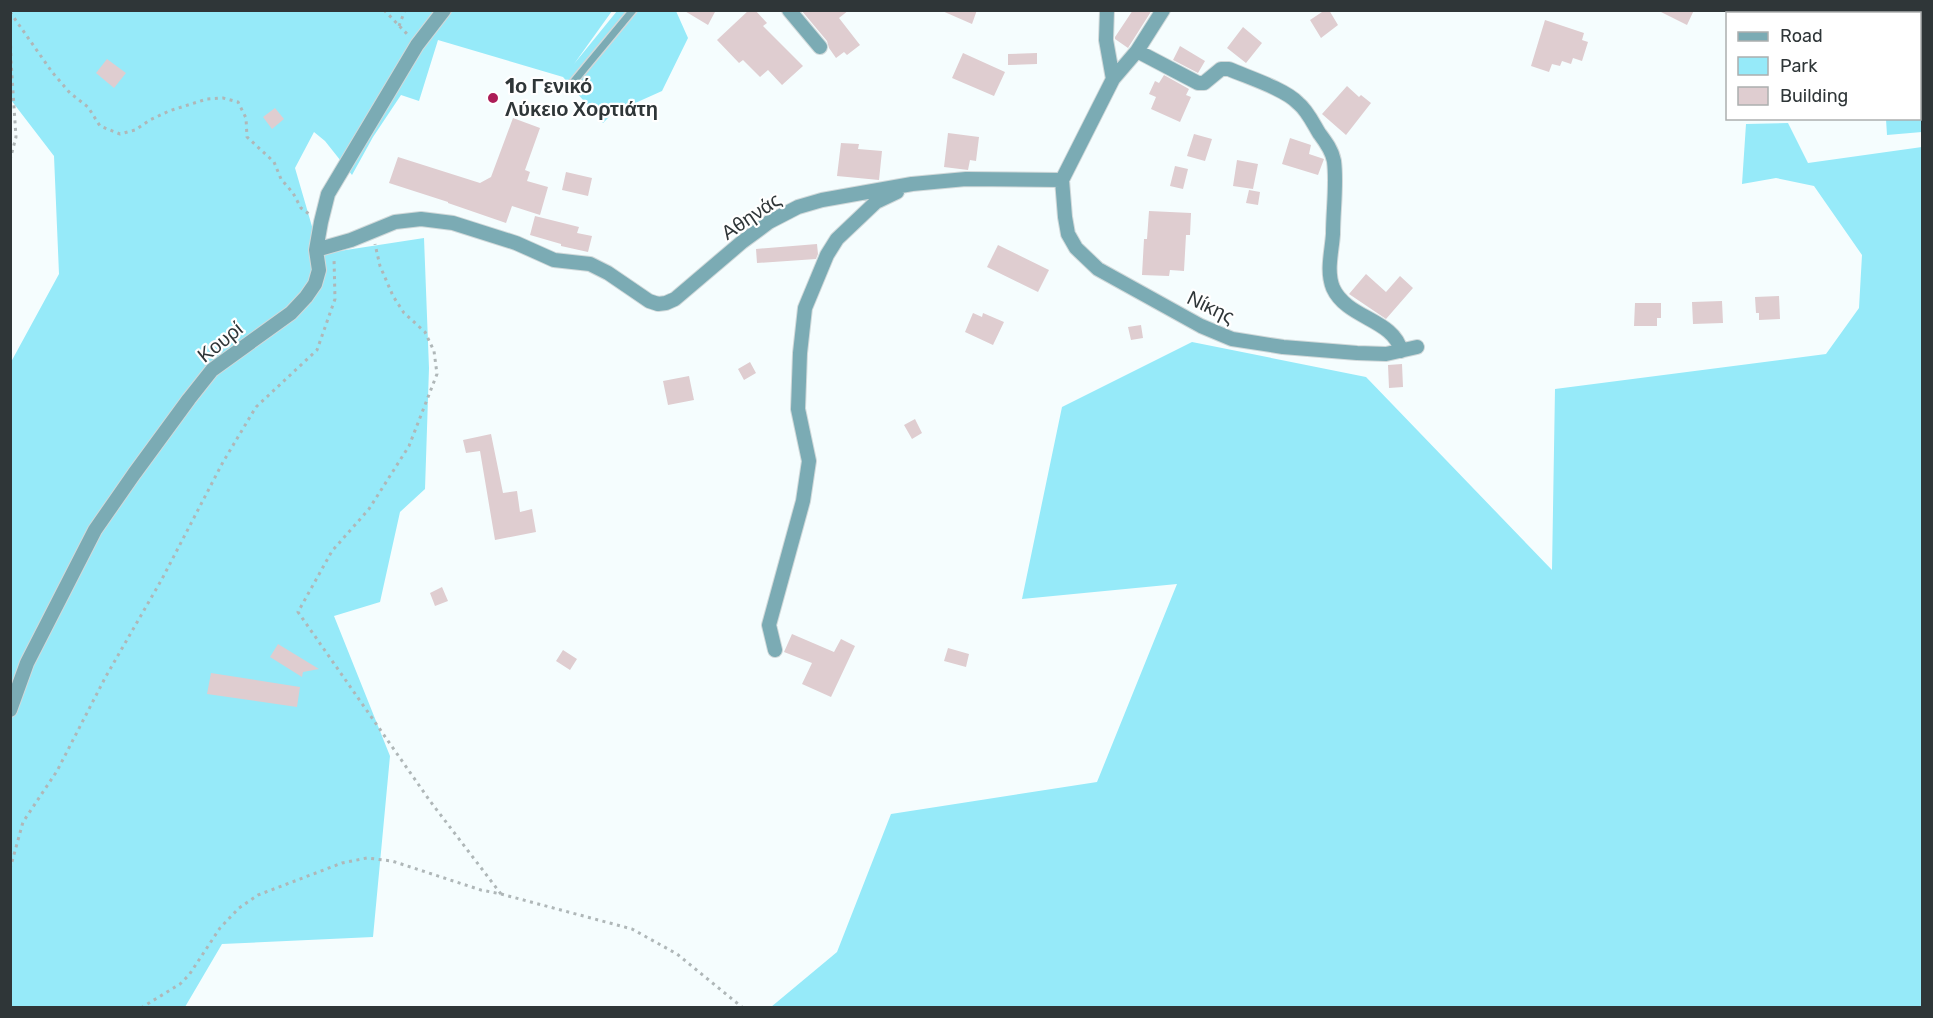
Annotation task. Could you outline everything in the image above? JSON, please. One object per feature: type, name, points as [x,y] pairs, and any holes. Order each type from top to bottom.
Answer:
[{"type":"street","name":"Κουρί","points":[[10,710],[27,663],[95,530],[212,370],[291,313],[315,284],[319,270],[316,250],[321,222],[326,200],[334,183],[417,45],[444,10]]},
{"type":"street","points":[[789,10],[820,47]]},
{"type":"street","points":[[1107,10],[1106,39],[1113,79]]},
{"type":"street","points":[[1062,180],[1113,79],[1137,51],[1163,10]]},
{"type":"street","points":[[1874,10],[1889,10]]},
{"type":"street","points":[[1137,51],[1198,83],[1204,83],[1221,69],[1229,69],[1290,96],[1300,104],[1334,159],[1330,275],[1333,287],[1340,299],[1350,308],[1389,331],[1396,338],[1401,351]]},
{"type":"street","name":"Αθηνάς","points":[[316,250],[333,247],[395,222],[421,219],[453,223],[516,243],[554,260],[590,264],[608,273],[649,302],[658,304],[675,298],[741,242],[769,222],[798,207],[822,200],[912,184],[966,179],[1062,180]]},
{"type":"street","name":"Νίκης","points":[[1062,180],[1066,226],[1076,248],[1098,269],[1201,326],[1232,339],[1284,347],[1386,354],[1417,347]]},
{"type":"street","points":[[775,650],[769,625],[803,501],[809,461],[798,409],[800,353],[805,308],[827,255],[837,239],[876,202],[912,184]]},
{"type":"lane","points":[[570,86],[633,10]]},
{"type":"path","points":[[384,10],[417,45]]},
{"type":"path","points":[[399,26],[405,10]]},
{"type":"path","points":[[10,12],[52,72],[70,93],[88,107],[100,126],[120,134],[135,130],[169,111],[207,99],[223,98],[238,102],[246,118],[247,137],[274,162],[281,179],[301,208],[321,222]]},
{"type":"path","points":[[10,23],[16,137],[10,160]]},
{"type":"path","points":[[373,231],[380,266],[393,296],[404,313],[425,332],[434,351],[436,374],[409,446],[369,509],[332,550],[298,612],[430,801],[501,894]]},
{"type":"path","points":[[10,869],[23,822],[57,771],[223,462],[256,407],[317,350],[335,299],[333,247]]},
{"type":"path","points":[[141,1008],[180,984],[189,975],[220,928],[239,908],[258,895],[342,863],[367,858],[392,861],[481,890],[632,929],[677,954],[743,1008]]},
{"type":"green space","points":[[11,11],[612,11],[574,64],[617,11],[676,11],[688,38],[662,91],[613,113],[603,123],[563,77],[438,40],[419,101],[401,95],[373,137],[352,175],[325,141],[314,132],[295,168],[320,254],[424,238],[429,368],[425,489],[400,512],[380,602],[334,616],[390,756],[373,937],[222,944],[185,1007],[11,1007],[11,362],[59,274],[54,156],[11,100]]},
{"type":"green space","points":[[1922,99],[1922,132],[1887,135],[1886,120],[1921,120]]},
{"type":"green space","points":[[1788,123],[1808,163],[1922,147],[1922,1007],[771,1007],[837,952],[891,814],[1097,782],[1177,584],[1022,599],[1062,407],[1192,342],[1366,377],[1552,570],[1555,389],[1826,354],[1859,308],[1862,255],[1814,186],[1776,178],[1742,184],[1746,124]]},
{"type":"building","points":[[683,10],[716,10],[708,25]]},
{"type":"building","points":[[749,10],[755,10],[767,23],[763,26],[803,66],[782,85],[768,70],[760,77],[743,60],[739,63],[717,40]]},
{"type":"building","points":[[801,10],[849,10],[839,18],[860,45],[847,55],[844,52],[836,58],[827,41]]},
{"type":"building","points":[[940,10],[977,10],[972,24]]},
{"type":"building","points":[[1133,10],[1152,10],[1128,48],[1115,37]]},
{"type":"building","points":[[1325,10],[1329,10],[1338,25],[1321,38],[1310,20]]},
{"type":"building","points":[[1657,10],[1694,10],[1687,25]]},
{"type":"building","points":[[1545,20],[1584,33],[1582,40],[1588,42],[1582,61],[1573,58],[1571,64],[1562,61],[1560,66],[1552,64],[1549,72],[1531,66]]},
{"type":"building","points":[[1243,27],[1262,43],[1246,63],[1227,48]]},
{"type":"building","points":[[1180,46],[1205,61],[1198,73],[1173,60]]},
{"type":"building","points":[[963,53],[1005,72],[994,96],[952,78]]},
{"type":"building","points":[[1037,53],[1037,64],[1008,65],[1008,54]]},
{"type":"building","points":[[107,59],[126,73],[114,88],[96,73]]},
{"type":"building","points":[[1164,75],[1189,89],[1186,95],[1191,97],[1180,122],[1151,109],[1156,97],[1149,94],[1155,81],[1159,83]]},
{"type":"building","points":[[1347,86],[1359,97],[1361,95],[1371,103],[1346,135],[1322,114]]},
{"type":"building","points":[[275,108],[284,119],[272,129],[263,117]]},
{"type":"building","points":[[513,118],[540,128],[525,170],[530,172],[527,181],[548,187],[540,215],[512,206],[506,223],[389,183],[398,157],[480,183],[491,177]]},
{"type":"building","points":[[948,133],[979,137],[976,161],[970,160],[968,170],[944,167]]},
{"type":"building","points":[[1194,134],[1212,139],[1205,161],[1187,156]]},
{"type":"building","points":[[1290,138],[1311,145],[1309,154],[1324,159],[1318,175],[1282,164]]},
{"type":"building","points":[[841,143],[859,144],[858,149],[882,151],[879,180],[837,176]]},
{"type":"building","points":[[1237,160],[1258,164],[1253,189],[1233,186]]},
{"type":"building","points":[[1175,166],[1188,169],[1183,189],[1170,186]]},
{"type":"building","points":[[566,172],[592,178],[588,196],[562,190]]},
{"type":"building","points":[[1249,190],[1260,192],[1258,205],[1246,203]]},
{"type":"building","points":[[1149,211],[1191,213],[1190,235],[1186,235],[1184,271],[1170,270],[1169,276],[1142,275],[1144,239],[1147,239]]},
{"type":"building","points":[[535,216],[579,227],[577,233],[592,236],[588,252],[561,246],[561,244],[530,235]]},
{"type":"building","points":[[817,244],[816,259],[757,263],[756,249]]},
{"type":"building","points":[[998,245],[1049,270],[1038,292],[987,267]]},
{"type":"building","points":[[1366,274],[1386,292],[1400,276],[1413,288],[1386,319],[1349,294]]},
{"type":"building","points":[[1779,296],[1780,319],[1759,320],[1755,297]]},
{"type":"building","points":[[1722,301],[1723,323],[1693,324],[1692,302]]},
{"type":"building","points":[[1635,303],[1661,303],[1661,318],[1657,318],[1657,326],[1634,326]]},
{"type":"building","points":[[973,313],[982,317],[983,313],[1004,322],[993,345],[965,332]]},
{"type":"building","points":[[1141,325],[1143,338],[1131,340],[1128,327]]},
{"type":"building","points":[[750,362],[756,373],[744,380],[738,369]]},
{"type":"building","points":[[1402,364],[1403,387],[1389,388],[1388,365]]},
{"type":"building","points":[[689,376],[694,400],[668,405],[663,381]]},
{"type":"building","points":[[915,419],[922,433],[912,439],[904,425]]},
{"type":"building","points":[[491,434],[503,493],[517,491],[520,512],[532,509],[536,532],[495,540],[480,451],[466,453],[463,440]]},
{"type":"building","points":[[442,587],[448,601],[435,606],[430,593]]},
{"type":"building","points":[[792,634],[834,652],[841,639],[855,646],[831,697],[802,684],[812,663],[784,652]]},
{"type":"building","points":[[278,644],[319,669],[303,672],[302,677],[270,657]]},
{"type":"building","points":[[948,648],[969,654],[966,667],[944,661]]},
{"type":"building","points":[[563,650],[577,659],[570,670],[556,661]]},
{"type":"building","points":[[211,673],[300,687],[297,707],[207,694]]},
{"type":"place","name":"1ο Γενικό Λύκειο Χορτιάτη","points":[[493,98]]}]
